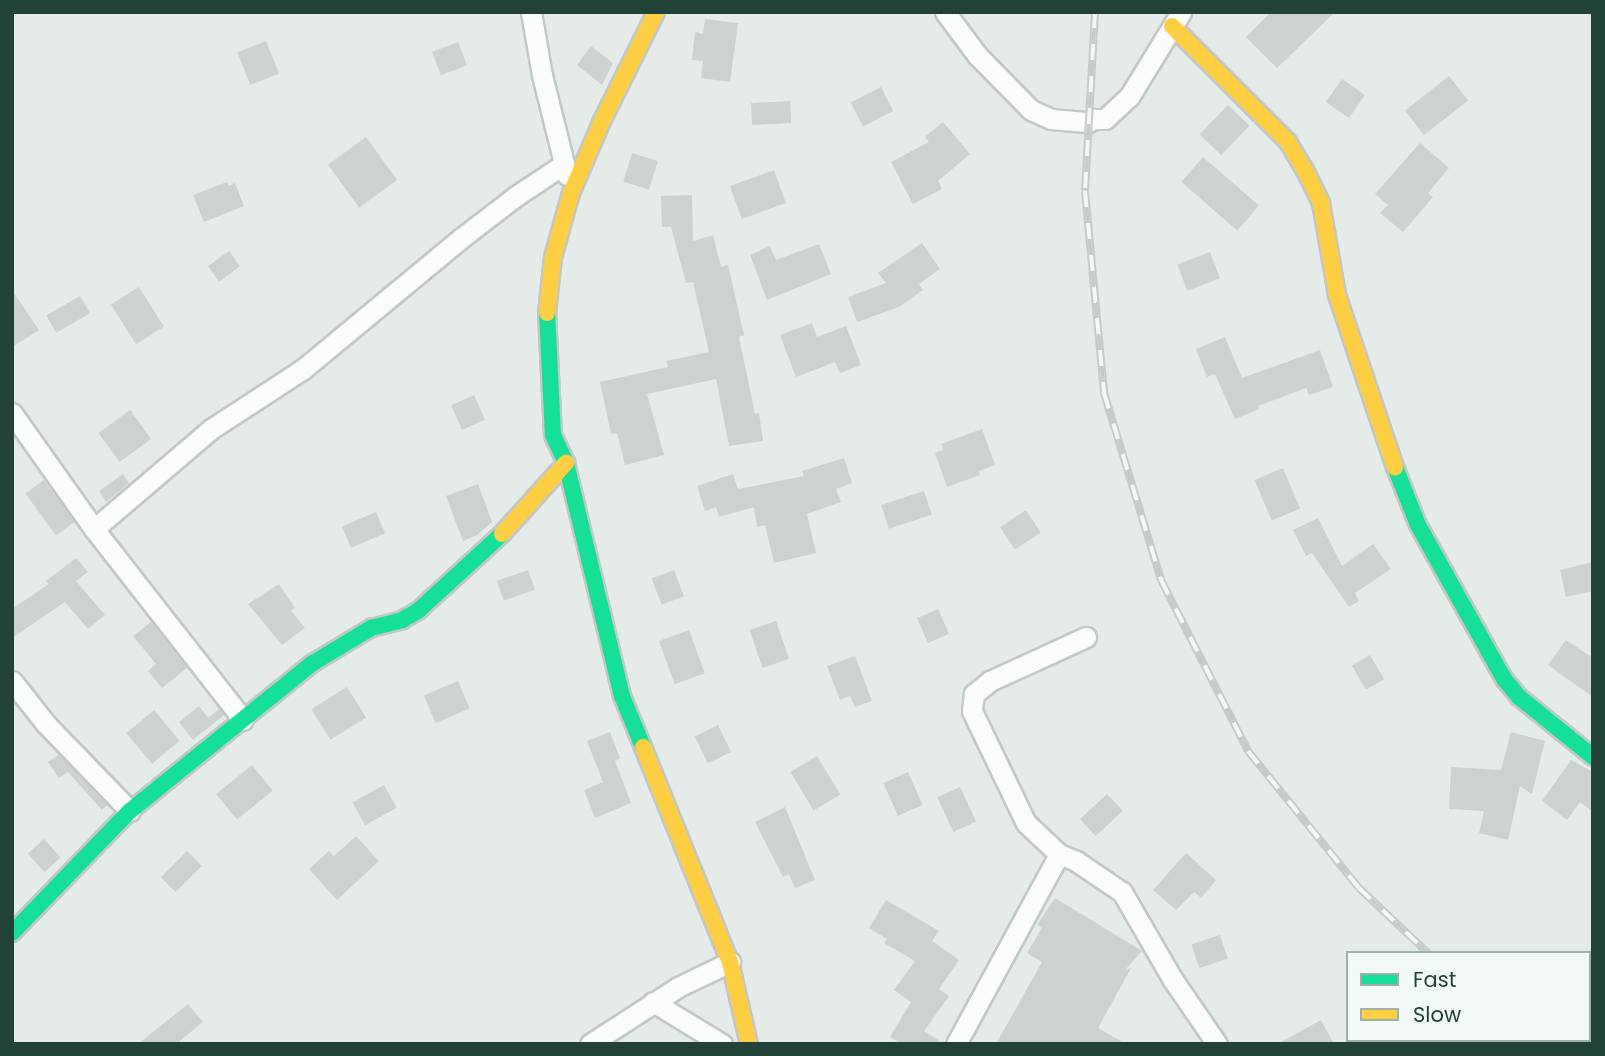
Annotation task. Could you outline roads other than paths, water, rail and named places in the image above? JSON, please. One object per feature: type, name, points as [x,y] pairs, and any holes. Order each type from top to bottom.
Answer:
[{"type":"street","points":[[531,12],[542,75],[571,193]]},
{"type":"street","points":[[656,12],[602,121],[571,193],[553,257],[547,310],[553,435],[566,463],[622,696],[730,962],[749,1044]]},
{"type":"street","points":[[946,12],[977,55],[1031,110],[1051,119],[1088,122],[1094,118],[1105,119],[1129,97],[1176,19],[1288,142],[1321,203],[1337,295],[1405,497],[1418,525],[1504,679],[1519,697],[1593,757]]},
{"type":"street","points":[[94,529],[211,429],[303,369],[469,232],[564,164]]},
{"type":"street","points":[[12,413],[94,529],[243,720]]},
{"type":"street","points":[[12,933],[34,907],[130,811],[313,663],[371,628],[402,620],[419,610],[513,524],[566,463]]},
{"type":"street","points":[[1086,637],[990,681],[974,694],[972,711],[1026,823],[1059,855],[1076,861],[1122,892],[1173,980],[1217,1044]]},
{"type":"street","points":[[12,681],[55,733],[130,811]]},
{"type":"street","points":[[956,1044],[1059,855]]},
{"type":"street","points":[[590,1044],[653,1002],[730,962]]},
{"type":"street","points":[[653,1002],[722,1044]]},
{"type":"railway","points":[[1095,12],[1085,191],[1104,393],[1161,580],[1248,751],[1359,888],[1426,951]]}]
